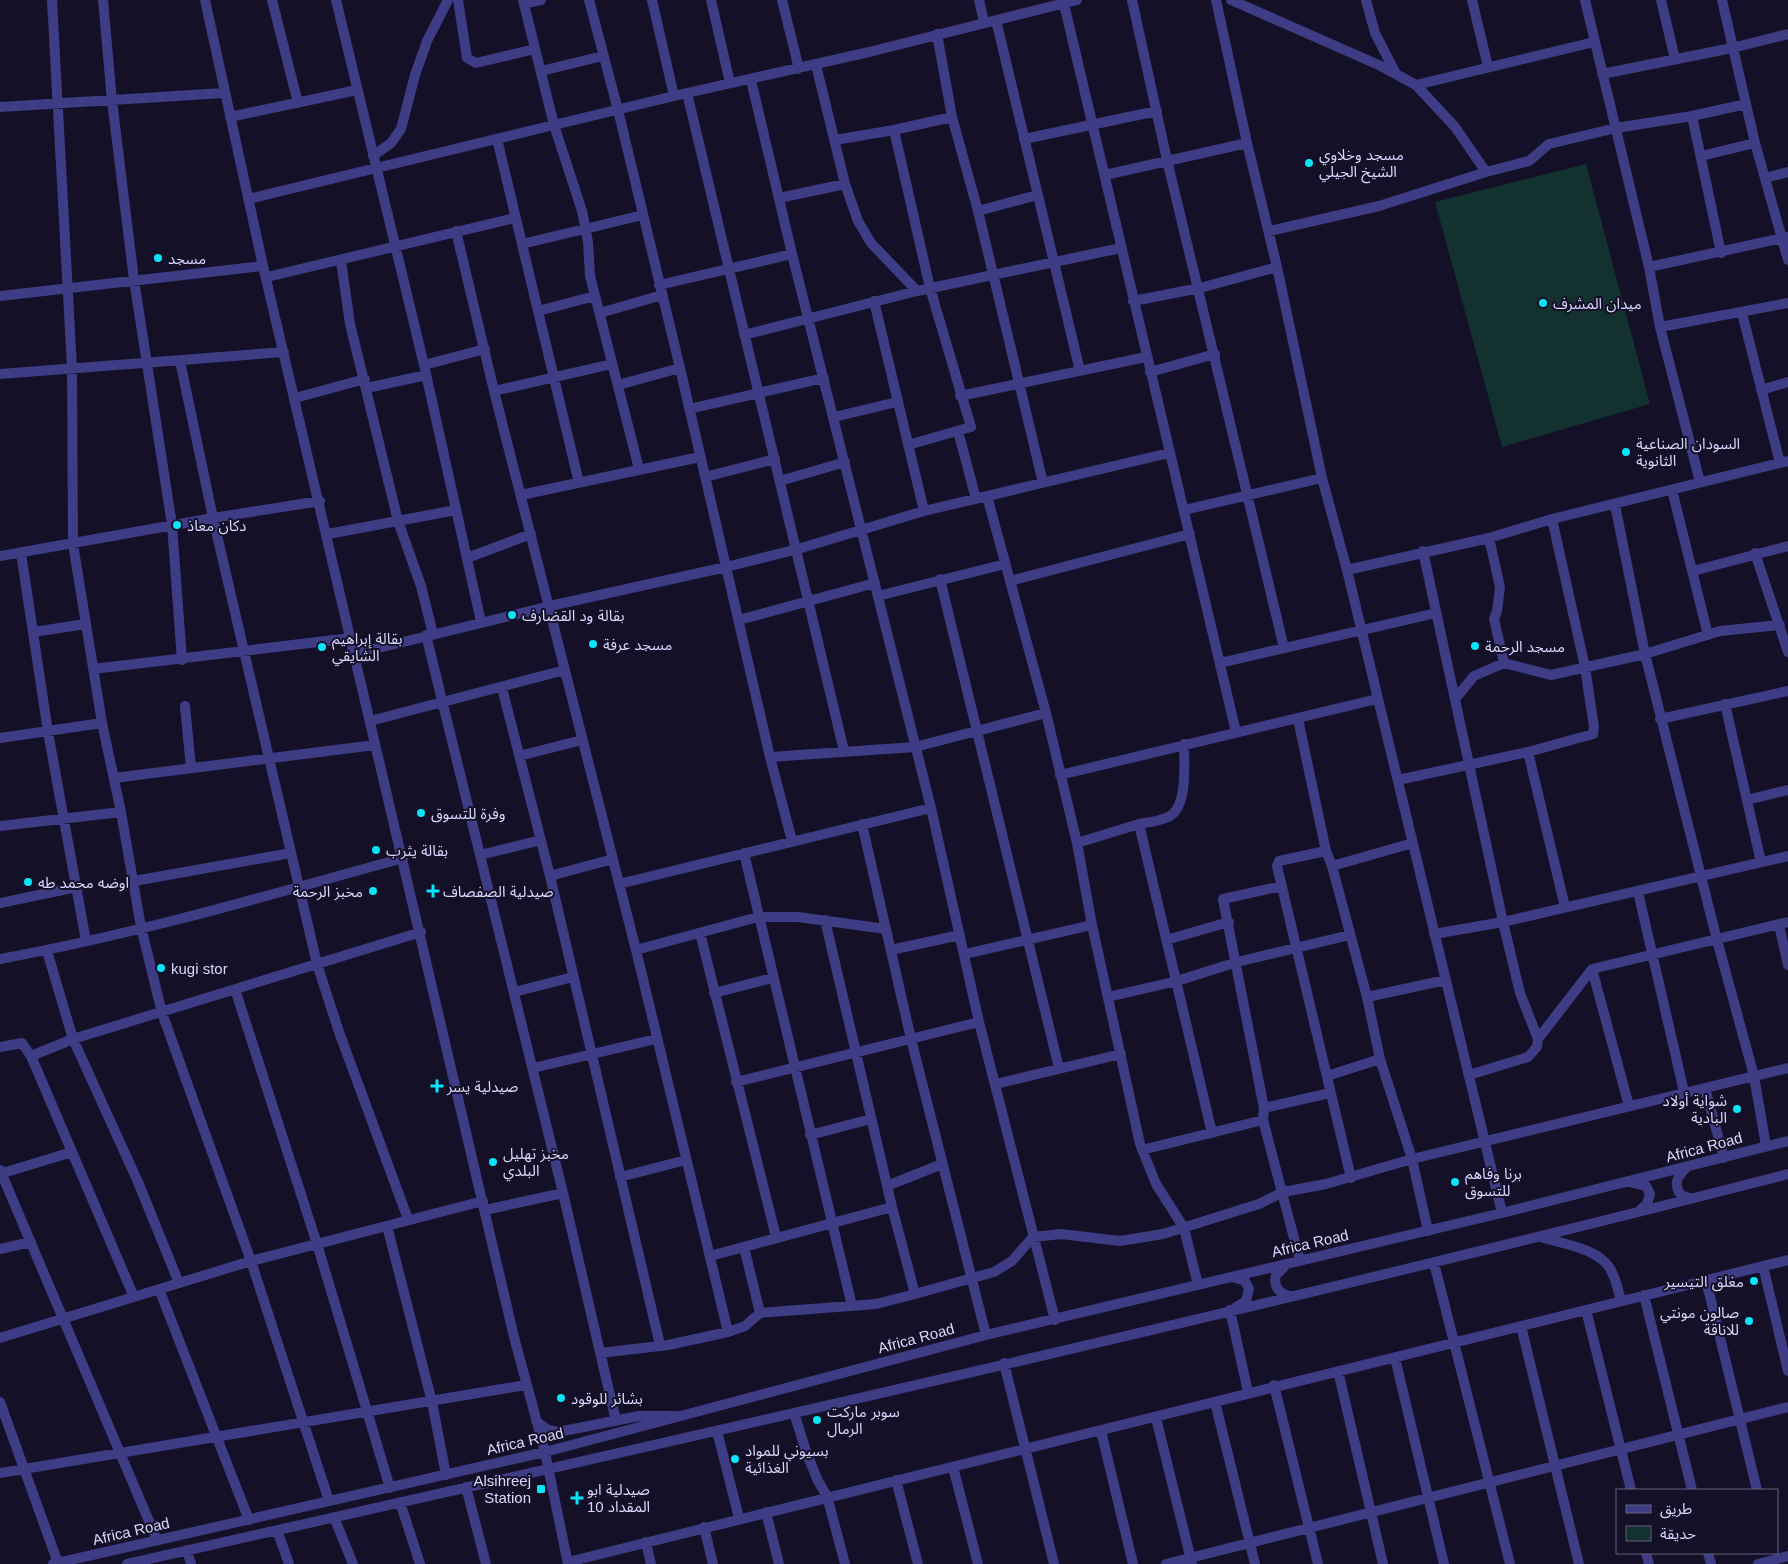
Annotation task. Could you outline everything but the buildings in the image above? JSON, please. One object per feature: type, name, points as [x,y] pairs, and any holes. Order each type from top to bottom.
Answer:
[{"type":"street","points":[[52,0],[72,368],[73,544],[102,723],[121,812],[141,928],[162,1012],[251,1261],[329,1501]]},
{"type":"street","points":[[103,0],[112,101],[134,280],[172,525],[182,660]]},
{"type":"street","points":[[205,0],[248,199],[328,534],[375,745],[421,932],[526,1386],[545,1452],[568,1563],[828,1496],[1156,1418],[1274,1385],[1395,1358],[1644,1294],[1788,1260]]},
{"type":"street","points":[[272,0],[298,103]]},
{"type":"street","points":[[336,0],[425,370],[481,622]]},
{"type":"street","points":[[373,156],[392,143],[401,129],[427,41],[448,0]]},
{"type":"street","points":[[458,0],[467,58],[470,62],[476,63],[535,49]]},
{"type":"street","points":[[541,0],[524,2],[554,125],[586,228],[590,276],[639,469]]},
{"type":"street","points":[[588,0],[618,110],[770,757],[792,841]]},
{"type":"street","points":[[652,0],[674,96]]},
{"type":"street","points":[[711,0],[730,83]]},
{"type":"street","points":[[782,0],[799,69]]},
{"type":"street","points":[[979,0],[984,22]]},
{"type":"street","points":[[248,199],[674,96],[816,65],[1077,0]]},
{"type":"street","points":[[1132,0],[1284,648]]},
{"type":"street","points":[[1216,0],[1247,143],[1277,267],[1322,478],[1362,631],[1502,1213]]},
{"type":"street","points":[[1231,0],[1396,73],[1416,85],[1455,127],[1486,172]]},
{"type":"street","points":[[1366,0],[1375,33],[1396,73]]},
{"type":"street","points":[[1472,0],[1488,67]]},
{"type":"street","points":[[1585,0],[1649,267],[1660,327],[1700,482]]},
{"type":"street","points":[[1661,0],[1675,59]]},
{"type":"street","points":[[1722,0],[1755,143],[1785,238],[1788,260]]},
{"type":"street","points":[[1064,4],[1236,732]]},
{"type":"street","points":[[996,20],[1052,263],[1080,371]]},
{"type":"street","points":[[937,34],[952,117],[978,211],[1043,483]]},
{"type":"street","points":[[1602,74],[1732,48],[1788,34]]},
{"type":"street","points":[[1416,85],[1594,42]]},
{"type":"street","points":[[541,72],[603,56]]},
{"type":"street","points":[[816,65],[845,184],[864,233],[917,291]]},
{"type":"street","points":[[751,80],[792,254],[862,530],[914,747],[931,808],[979,1022],[1055,1320]]},
{"type":"street","points":[[230,117],[357,90]]},
{"type":"street","points":[[0,107],[224,93]]},
{"type":"street","points":[[687,93],[727,268],[798,549],[844,751]]},
{"type":"street","points":[[1269,231],[1379,206],[1529,160],[1550,144],[1616,128],[1692,116],[1746,104]]},
{"type":"street","points":[[1024,139],[1157,112]]},
{"type":"street","points":[[1692,116],[1721,253]]},
{"type":"street","points":[[835,140],[894,130],[952,117]]},
{"type":"street","points":[[894,130],[930,288],[960,396],[971,427],[908,445]]},
{"type":"street","points":[[497,139],[579,483]]},
{"type":"street","points":[[1105,175],[1247,143]]},
{"type":"street","points":[[1701,156],[1755,143]]},
{"type":"street","points":[[1765,178],[1788,172]]},
{"type":"street","points":[[779,198],[845,184]]},
{"type":"street","points":[[978,211],[1037,195]]},
{"type":"street","points":[[522,244],[643,215]]},
{"type":"street","points":[[267,277],[341,261],[515,218]]},
{"type":"street","points":[[456,232],[494,391],[636,950],[728,1332]]},
{"type":"street","points":[[1649,267],[1785,238]]},
{"type":"street","points":[[744,335],[917,291],[1121,248]]},
{"type":"street","points":[[600,313],[727,268],[792,254]]},
{"type":"street","points":[[341,261],[350,324],[398,521],[421,586],[442,704],[533,1068],[616,1421]]},
{"type":"street","points":[[0,296],[264,266]]},
{"type":"street","points":[[1133,300],[1200,288],[1277,267]]},
{"type":"street","points":[[538,311],[595,296]]},
{"type":"street","points":[[874,301],[924,511]]},
{"type":"street","points":[[1660,327],[1788,303]]},
{"type":"street","points":[[1347,570],[1423,551],[1489,538],[1552,520],[1784,462],[1762,390],[1742,313]]},
{"type":"street","points":[[295,398],[425,370],[485,349]]},
{"type":"street","points":[[0,374],[284,352]]},
{"type":"street","points":[[1150,372],[1216,354]]},
{"type":"street","points":[[960,396],[1146,357]]},
{"type":"street","points":[[180,361],[213,518],[246,652],[290,853],[317,964],[339,1032],[408,1220]]},
{"type":"street","points":[[494,391],[612,364]]},
{"type":"street","points":[[618,386],[680,368]]},
{"type":"street","points":[[689,409],[824,378]]},
{"type":"street","points":[[1762,390],[1788,382]]},
{"type":"street","points":[[834,417],[897,402]]},
{"type":"street","points":[[958,431],[976,499]]},
{"type":"street","points":[[354,654],[481,622],[726,567],[798,549],[924,511],[1169,453]]},
{"type":"street","points":[[521,496],[700,457]]},
{"type":"street","points":[[705,477],[775,459]]},
{"type":"street","points":[[780,481],[845,462]]},
{"type":"street","points":[[1184,510],[1322,478]]},
{"type":"street","points":[[1672,490],[1708,635]]},
{"type":"street","points":[[987,496],[1046,713],[1077,843],[1092,924],[1142,1150],[1156,1184],[1184,1228],[1198,1285]]},
{"type":"street","points":[[0,556],[213,518],[320,502]]},
{"type":"street","points":[[1614,505],[1660,718],[1754,1076],[1766,1146]]},
{"type":"street","points":[[328,534],[456,510]]},
{"type":"street","points":[[1398,780],[1468,763],[1528,752],[1593,734],[1594,727],[1585,667],[1552,520]]},
{"type":"street","points":[[467,558],[531,534]]},
{"type":"street","points":[[1010,581],[1190,534]]},
{"type":"street","points":[[1489,538],[1500,587],[1494,619],[1504,663]]},
{"type":"street","points":[[1693,571],[1755,553],[1788,546]]},
{"type":"street","points":[[1423,551],[1503,922],[1520,992],[1538,1039],[1537,1047],[1528,1057],[1469,1075]]},
{"type":"street","points":[[22,553],[48,732],[78,888],[86,941]]},
{"type":"street","points":[[1755,553],[1787,645]]},
{"type":"street","points":[[878,596],[1005,564]]},
{"type":"street","points":[[940,579],[1029,938],[1059,1068]]},
{"type":"street","points":[[739,620],[875,583]]},
{"type":"street","points":[[1220,663],[1436,614]]},
{"type":"street","points":[[34,632],[85,624]]},
{"type":"street","points":[[1455,699],[1474,676],[1504,663],[1550,675],[1645,654],[1720,630],[1780,625]]},
{"type":"street","points":[[93,670],[351,638]]},
{"type":"street","points":[[370,721],[442,704],[565,670]]},
{"type":"street","points":[[502,688],[550,876],[660,1345]]},
{"type":"street","points":[[1660,718],[1788,690]]},
{"type":"street","points":[[1060,775],[1377,699]]},
{"type":"street","points":[[1725,704],[1761,862]]},
{"type":"street","points":[[185,706],[191,768]]},
{"type":"street","points":[[770,757],[914,747],[1046,713]]},
{"type":"street","points":[[1298,718],[1326,851],[1332,866],[1367,997],[1380,1059],[1412,1160],[1428,1231]]},
{"type":"street","points":[[0,738],[102,723]]},
{"type":"street","points":[[519,756],[582,740]]},
{"type":"street","points":[[1077,843],[1170,816],[1179,806],[1183,784],[1184,744]]},
{"type":"street","points":[[114,778],[375,745]]},
{"type":"street","points":[[1528,752],[1565,907]]},
{"type":"street","points":[[1747,800],[1788,790]]},
{"type":"street","points":[[619,884],[931,808]]},
{"type":"street","points":[[0,826],[121,812]]},
{"type":"street","points":[[862,824],[911,1039],[970,1278],[986,1335]]},
{"type":"street","points":[[1139,824],[1212,1133]]},
{"type":"street","points":[[480,855],[541,840]]},
{"type":"street","points":[[1332,866],[1413,843]]},
{"type":"street","points":[[1326,851],[1277,863],[1295,948],[1351,1178]]},
{"type":"street","points":[[134,881],[290,853]]},
{"type":"street","points":[[744,853],[772,978],[852,1306]]},
{"type":"street","points":[[1434,934],[1503,922],[1788,856]]},
{"type":"street","points":[[0,959],[141,928],[403,858]]},
{"type":"street","points":[[550,876],[613,859]]},
{"type":"street","points":[[1282,886],[1223,899],[1237,962],[1264,1108],[1263,1120],[1283,1192],[1295,1262],[1278,1270],[1275,1284],[1284,1295],[1294,1295]]},
{"type":"street","points":[[0,903],[78,888]]},
{"type":"street","points":[[1638,892],[1684,1092]]},
{"type":"street","points":[[636,950],[758,917],[790,916],[886,929]]},
{"type":"street","points":[[825,920],[892,1207],[915,1294]]},
{"type":"street","points":[[1166,940],[1229,922]]},
{"type":"street","points":[[965,954],[1092,924]]},
{"type":"street","points":[[1538,1039],[1592,968],[1783,924],[1788,965]]},
{"type":"street","points":[[31,1056],[73,1039],[421,932]]},
{"type":"street","points":[[700,933],[776,1237]]},
{"type":"street","points":[[891,950],[960,935]]},
{"type":"street","points":[[1108,997],[1177,981],[1237,962],[1350,935]]},
{"type":"street","points":[[47,950],[73,1039],[138,1182],[179,1283]]},
{"type":"street","points":[[1592,968],[1629,1106]]},
{"type":"street","points":[[514,992],[573,977]]},
{"type":"street","points":[[714,993],[772,978]]},
{"type":"street","points":[[1367,997],[1446,980]]},
{"type":"street","points":[[235,989],[317,1244],[390,1488]]},
{"type":"street","points":[[736,1082],[979,1022]]},
{"type":"street","points":[[533,1068],[656,1039]]},
{"type":"street","points":[[0,1047],[22,1043],[31,1056],[134,1297]]},
{"type":"street","points":[[996,1084],[1121,1054]]},
{"type":"street","points":[[1327,1076],[1380,1059]]},
{"type":"street","points":[[600,1353],[660,1345],[728,1332],[745,1326],[760,1313],[876,1304],[994,1272],[1012,1261],[1033,1237],[1061,1234],[1125,1241],[1184,1228],[1259,1204],[1283,1192],[1351,1178],[1412,1160],[1788,1068]]},
{"type":"street","points":[[1705,1088],[1724,1158]]},
{"type":"street","points":[[1264,1108],[1330,1093]]},
{"type":"street","points":[[810,1135],[871,1119]]},
{"type":"street","points":[[1142,1150],[1263,1120]]},
{"type":"street","name":"Africa Road","points":[[55,1563],[545,1452],[986,1335],[1428,1231],[1788,1141]]},
{"type":"street","points":[[72,1152],[0,1173],[64,1317],[157,1540]]},
{"type":"street","points":[[620,1177],[686,1160]]},
{"type":"street","points":[[887,1186],[942,1164]]},
{"type":"street","points":[[1686,1168],[1678,1178],[1677,1187],[1681,1195],[1691,1199]]},
{"type":"street","name":"Africa Road","points":[[127,1564],[717,1431],[1434,1263],[1788,1174]]},
{"type":"street","points":[[1629,1182],[1642,1184],[1649,1190],[1649,1201],[1637,1212]]},
{"type":"street","points":[[0,1338],[251,1261],[408,1220],[563,1192]]},
{"type":"street","points":[[710,1256],[892,1207]]},
{"type":"street","points":[[387,1226],[432,1402],[446,1475]]},
{"type":"street","points":[[1540,1237],[1586,1251],[1604,1260],[1613,1273],[1621,1301]]},
{"type":"street","points":[[0,1249],[31,1242]]},
{"type":"street","points":[[744,1247],[760,1313]]},
{"type":"street","points":[[1434,1263],[1510,1564]]},
{"type":"street","points":[[1763,1266],[1788,1371]]},
{"type":"street","points":[[1227,1278],[1241,1279],[1249,1289],[1246,1301],[1232,1310],[1248,1392]]},
{"type":"street","points":[[1706,1280],[1758,1489]]},
{"type":"street","points":[[159,1289],[249,1520]]},
{"type":"street","points":[[1644,1294],[1692,1489]]},
{"type":"street","points":[[1586,1310],[1630,1489]]},
{"type":"street","points":[[1521,1326],[1579,1564]]},
{"type":"street","points":[[1395,1358],[1444,1564]]},
{"type":"street","points":[[1004,1363],[1054,1564]]},
{"type":"street","points":[[1338,1371],[1383,1564]]},
{"type":"street","points":[[1274,1385],[1318,1564]]},
{"type":"street","points":[[0,1473],[120,1455],[526,1386]]},
{"type":"street","points":[[0,1402],[25,1469],[55,1563]]},
{"type":"street","points":[[1214,1402],[1255,1564]]},
{"type":"street","points":[[1166,1564],[1192,1561],[1250,1543],[1788,1407]]},
{"type":"street","points":[[794,1413],[811,1463],[828,1496],[845,1564]]},
{"type":"street","points":[[536,1421],[548,1430],[558,1432],[651,1414],[682,1416]]},
{"type":"street","points":[[1156,1418],[1192,1561]]},
{"type":"street","points":[[717,1431],[739,1518]]},
{"type":"street","points":[[1101,1431],[1132,1564]]},
{"type":"street","points":[[953,1467],[978,1564]]},
{"type":"street","points":[[896,1480],[918,1564]]},
{"type":"street","points":[[466,1487],[486,1564]]},
{"type":"street","points":[[400,1502],[420,1564]]},
{"type":"street","points":[[766,1512],[779,1564]]},
{"type":"street","points":[[334,1517],[353,1564]]},
{"type":"street","points":[[704,1527],[713,1564]]},
{"type":"street","points":[[277,1530],[289,1564]]},
{"type":"street","points":[[646,1542],[651,1564]]},
{"type":"street","points":[[187,1550],[191,1564]]},
{"type":"street","points":[[1758,1564],[1788,1556]]},
{"type":"green space","name":"ميدان المشرف","points":[[1586,164],[1650,404],[1502,447],[1435,202]]},
{"type":"place","name":"مسجد وخلاوي الشيخ الجيلي","points":[[1309,163]]},
{"type":"place","name":"مسجد","points":[[158,258]]},
{"type":"place","name":"ميدان المشرف","points":[[1543,303]]},
{"type":"place","name":"السودان الصناعية الثانوية","points":[[1626,452]]},
{"type":"place","name":"دكان معاذ","points":[[177,525]]},
{"type":"place","name":"بقالة ود القضارف","points":[[512,615]]},
{"type":"place","name":"مسجد عرفة","points":[[593,644]]},
{"type":"place","name":"مسجد الرحمة","points":[[1475,646]]},
{"type":"place","name":"بقالة إبراهيم الشايقي","points":[[322,647]]},
{"type":"place","name":"وفرة للتسوق","points":[[421,813]]},
{"type":"place","name":"بقالة يثرب","points":[[376,850]]},
{"type":"place","name":"اوضه محمد طه","points":[[28,882]]},
{"type":"place","name":"مخبز الرحمة","points":[[373,891]]},
{"type":"place","name":"صيدلية الصفصاف","points":[[433,891]]},
{"type":"place","name":"kugi stor","points":[[161,968]]},
{"type":"place","name":"صيدلية يسر","points":[[437,1086]]},
{"type":"place","name":"شواية أولاد البادية","points":[[1737,1109]]},
{"type":"place","name":"مخبز تهليل البلدي","points":[[493,1162]]},
{"type":"place","name":"برنا وفاهم للتسوق","points":[[1455,1182]]},
{"type":"place","name":"مغلق التيسير","points":[[1754,1281]]},
{"type":"place","name":"صالون مونتي للاناقة","points":[[1749,1321]]},
{"type":"place","name":"بشائر للوقود","points":[[561,1398]]},
{"type":"place","name":"سوبر ماركت الرمال","points":[[817,1420]]},
{"type":"place","name":"بسيوني للمواد الغذائية","points":[[735,1459]]},
{"type":"place","name":"Alsihreej Station","points":[[541,1489]]},
{"type":"place","name":"صيدلية ابو المقداد 10","points":[[577,1498]]}]
